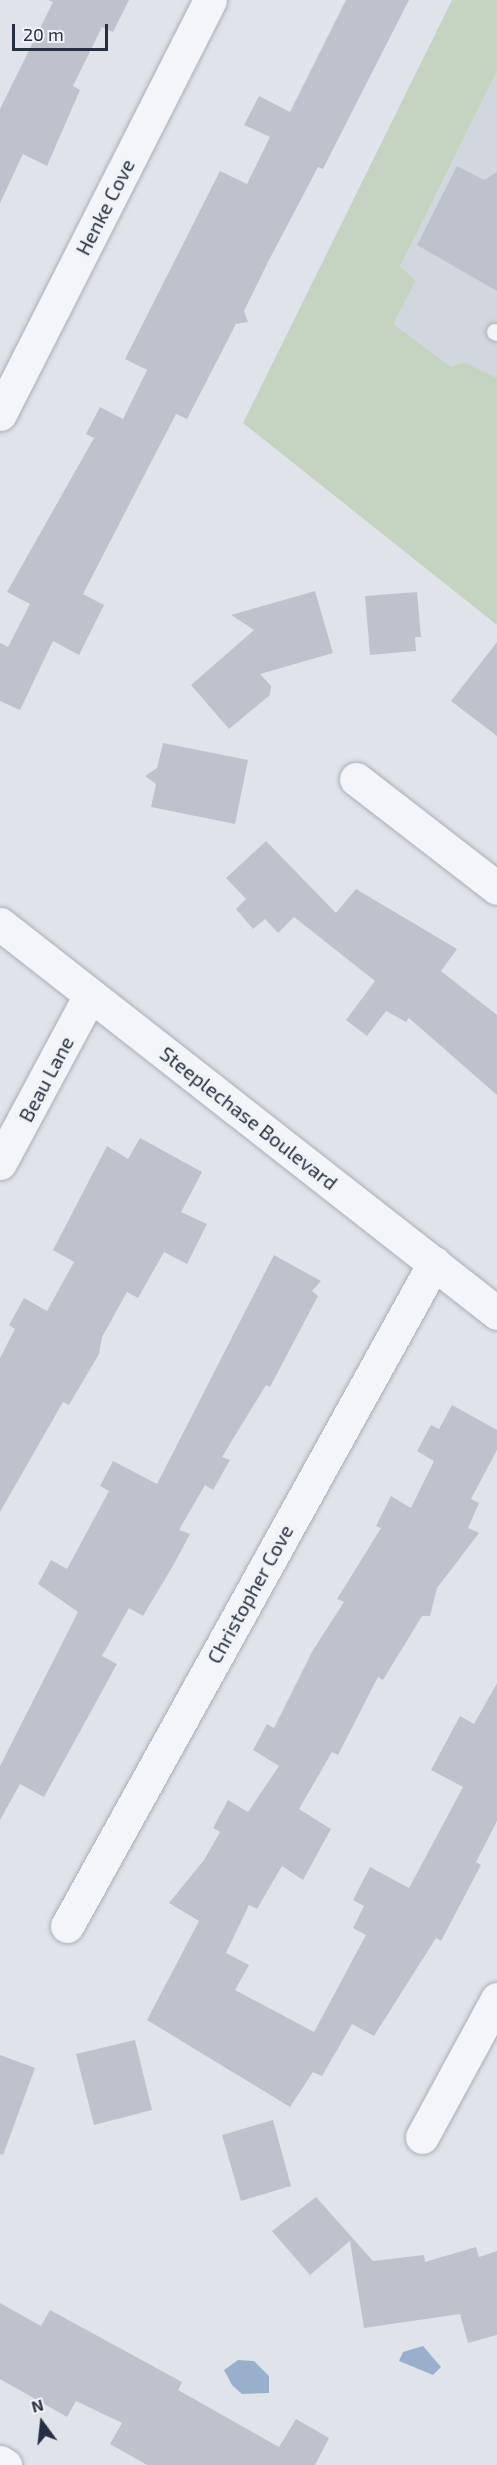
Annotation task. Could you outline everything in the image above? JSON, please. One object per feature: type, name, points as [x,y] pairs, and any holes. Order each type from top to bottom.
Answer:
[{"type":"street","name":"Henke Cove","points":[[0,414],[210,0]]},
{"type":"street","points":[[356,779],[497,888]]},
{"type":"street","name":"Steeplechase Boulevard","points":[[0,924],[497,1313]]},
{"type":"street","name":"Beau Lane","points":[[0,1163],[90,995]]},
{"type":"street","name":"Christopher Cove","points":[[67,1926],[434,1263]]},
{"type":"street","points":[[422,2137],[497,2000]]},
{"type":"street","points":[[0,2462],[5,2465]]},
{"type":"shaded area","points":[[497,71],[497,378],[464,362],[451,367],[392,324],[416,281],[400,266]]},
{"type":"green space","points":[[452,0],[497,0],[497,71],[400,266],[416,281],[393,324],[451,367],[464,362],[497,378],[497,625],[243,423]]},
{"type":"water","points":[[423,2346],[441,2367],[433,2375],[399,2361],[403,2352]]},
{"type":"water","points":[[238,2360],[254,2361],[269,2376],[269,2393],[242,2394],[232,2385],[224,2370]]},
{"type":"building","points":[[48,0],[129,0],[113,32],[102,27],[73,86],[80,90],[47,166],[23,154],[0,203],[0,109],[53,2]]},
{"type":"building","points":[[346,0],[409,0],[323,169],[318,167],[268,262],[244,311],[248,322],[236,324],[187,419],[176,414],[83,594],[104,605],[79,655],[53,641],[20,710],[0,701],[0,643],[8,647],[30,604],[7,592],[94,438],[86,434],[100,407],[123,419],[147,370],[125,359],[220,171],[247,184],[270,137],[244,125],[259,96],[290,112]]},
{"type":"building","points":[[457,166],[484,180],[497,172],[497,291],[417,245]]},
{"type":"building","points":[[315,591],[333,653],[260,674],[271,686],[270,695],[229,729],[191,685],[254,630],[231,615]]},
{"type":"building","points":[[417,592],[421,637],[415,637],[416,651],[370,655],[365,596]]},
{"type":"building","points":[[497,642],[497,736],[451,701]]},
{"type":"building","points":[[163,743],[248,760],[235,824],[151,807],[156,784],[145,776],[157,768]]},
{"type":"building","points":[[266,841],[336,913],[356,889],[457,949],[441,971],[497,1015],[497,1095],[409,1018],[406,1022],[386,1011],[367,1036],[346,1020],[375,981],[294,917],[278,933],[265,919],[253,929],[236,909],[246,899],[226,878]]},
{"type":"building","points":[[140,1138],[202,1172],[181,1212],[207,1224],[187,1264],[164,1252],[138,1298],[127,1292],[102,1337],[99,1354],[69,1405],[63,1402],[0,1512],[0,1358],[15,1329],[9,1325],[24,1298],[47,1311],[74,1262],[53,1250],[107,1146],[128,1159]]},
{"type":"building","points":[[274,1255],[321,1281],[312,1291],[318,1296],[270,1387],[266,1385],[222,1457],[230,1460],[213,1490],[205,1485],[179,1530],[190,1534],[143,1616],[129,1608],[102,1656],[117,1664],[44,1797],[20,1784],[0,1820],[0,1766],[78,1612],[38,1584],[51,1560],[67,1569],[109,1491],[100,1486],[113,1461],[157,1484]]},
{"type":"building","points":[[452,1405],[497,1430],[497,1450],[471,1499],[479,1503],[468,1528],[479,1533],[437,1588],[430,1616],[422,1616],[383,1680],[378,1677],[338,1755],[332,1752],[299,1809],[331,1829],[303,1880],[282,1866],[257,1909],[249,1905],[226,1953],[249,1965],[235,1990],[314,2032],[366,1935],[353,1928],[364,1906],[353,1900],[370,1867],[409,1888],[463,1787],[431,1770],[460,1716],[474,1724],[497,1683],[497,1821],[476,1862],[481,1865],[441,1941],[436,1938],[374,2036],[352,2024],[322,2076],[313,2072],[290,2107],[147,2020],[199,1921],[169,1903],[204,1860],[220,1832],[213,1828],[228,1800],[248,1812],[279,1766],[253,1750],[267,1724],[274,1728],[313,1650],[344,1602],[337,1599],[381,1528],[376,1526],[391,1496],[411,1508],[434,1461],[417,1451],[431,1425],[439,1429]]},
{"type":"building","points":[[135,2040],[152,2110],[94,2125],[76,2054]]},
{"type":"building","points":[[0,2055],[35,2068],[3,2155],[0,2154]]},
{"type":"building","points":[[273,2120],[291,2186],[241,2201],[222,2135]]},
{"type":"building","points":[[316,2197],[373,2261],[424,2255],[425,2262],[476,2247],[479,2257],[497,2251],[497,2335],[468,2343],[460,2314],[364,2328],[350,2241],[310,2275],[272,2231]]},
{"type":"building","points":[[0,2303],[41,2326],[50,2310],[182,2382],[178,2390],[279,2447],[296,2419],[329,2438],[315,2465],[147,2465],[110,2444],[122,2423],[76,2401],[67,2417],[0,2379]]}]
